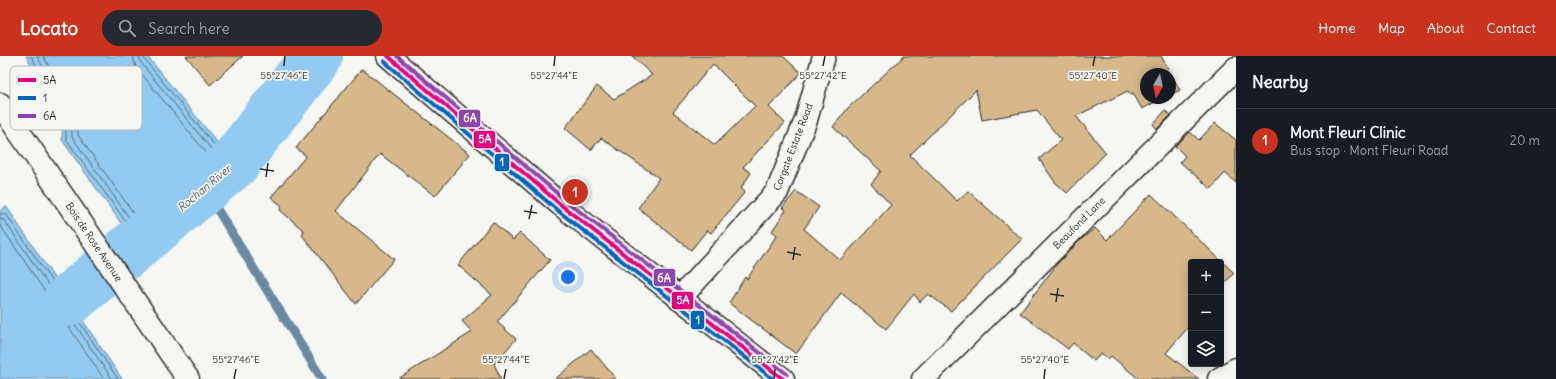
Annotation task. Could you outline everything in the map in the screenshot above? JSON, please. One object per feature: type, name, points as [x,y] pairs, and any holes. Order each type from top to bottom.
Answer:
[{"type":"main road","points":[[388,56],[561,205],[679,300],[783,379]]},
{"type":"main road","name":"Corgate Estate Road","points":[[679,300],[777,192],[806,120],[824,56]]},
{"type":"main road","name":"Beaufond Lane","points":[[923,379],[1213,89],[1236,68]]},
{"type":"main road","name":"Bois de Rose Avenue","points":[[0,104],[10,119]]},
{"type":"main road","name":"Bois de Rose Avenue","points":[[17,130],[188,379]]},
{"type":"main road","points":[[1220,379],[1236,369]]},
{"type":"water","points":[[26,56],[147,56],[234,163],[133,240],[62,140],[62,130],[142,130],[142,66],[32,66]]},
{"type":"water","points":[[6,206],[122,379],[0,379],[0,211]]},
{"type":"building","points":[[186,56],[243,56],[210,85]]},
{"type":"building","points":[[632,56],[783,56],[801,73],[769,107],[785,123],[743,167],[751,173],[741,188],[745,192],[711,233],[707,230],[691,250],[638,208],[659,178],[601,138],[591,150],[565,128],[597,86],[614,99],[652,75]],"holes":[[[713,64],[755,106],[715,145],[673,112]]]},
{"type":"building","points":[[904,56],[1161,56],[1168,68],[1140,68],[1140,104],[1152,104],[1142,109],[1133,93],[1130,94],[1128,91],[1076,116],[1106,153],[1067,193],[1055,182],[1039,159],[1061,140],[1037,110],[982,120],[976,90],[910,155],[957,201],[968,191],[1022,239],[951,311],[928,294],[920,302],[914,294],[886,329],[841,293],[796,354],[729,303],[745,277],[747,279],[777,235],[772,231],[786,210],[782,208],[796,191],[819,207],[804,229],[840,260],[891,205],[871,184],[881,171],[833,127],[848,108]]},
{"type":"building","points":[[362,69],[470,154],[435,196],[380,154],[336,211],[394,259],[356,304],[302,235],[304,231],[280,210],[282,206],[271,197],[306,156],[296,148]]},
{"type":"building","points":[[1176,83],[1180,90],[1176,92]]},
{"type":"building","points":[[1165,111],[1171,115],[1157,129],[1153,124]]},
{"type":"building","points":[[1215,123],[1236,140],[1236,183],[1225,173],[1211,189],[1180,162],[1185,156],[1175,146],[1190,132],[1199,140]]},
{"type":"building","points":[[1151,194],[1219,259],[1188,259],[1188,327],[1166,353],[1199,379],[1139,379],[1111,356],[1108,359],[1101,353],[1094,361],[1073,343],[1068,349],[1020,313],[1057,264],[1077,243],[1095,228],[1107,240]]},
{"type":"building","points":[[493,222],[513,240],[520,233],[550,260],[497,322],[516,339],[494,364],[501,379],[398,379],[472,332],[462,321],[492,295],[458,265]]},
{"type":"building","points":[[1224,263],[1234,273],[1224,284]]},
{"type":"building","points":[[591,349],[616,379],[555,379]]},
{"type":"waterway","name":"Rochan River","points":[[69,300],[234,163],[317,56]]},
{"type":"waterway","points":[[204,188],[322,379]]},
{"type":"transit line","name":"5A","points":[[388,56],[561,205],[783,379]]},
{"type":"transit line","name":"6A","points":[[397,56],[565,200],[787,374]]},
{"type":"transit line","name":"1","points":[[384,61],[557,210],[773,379]]},
{"type":"place","name":"Mont Fleuri Clinic","points":[[575,192]]}]
